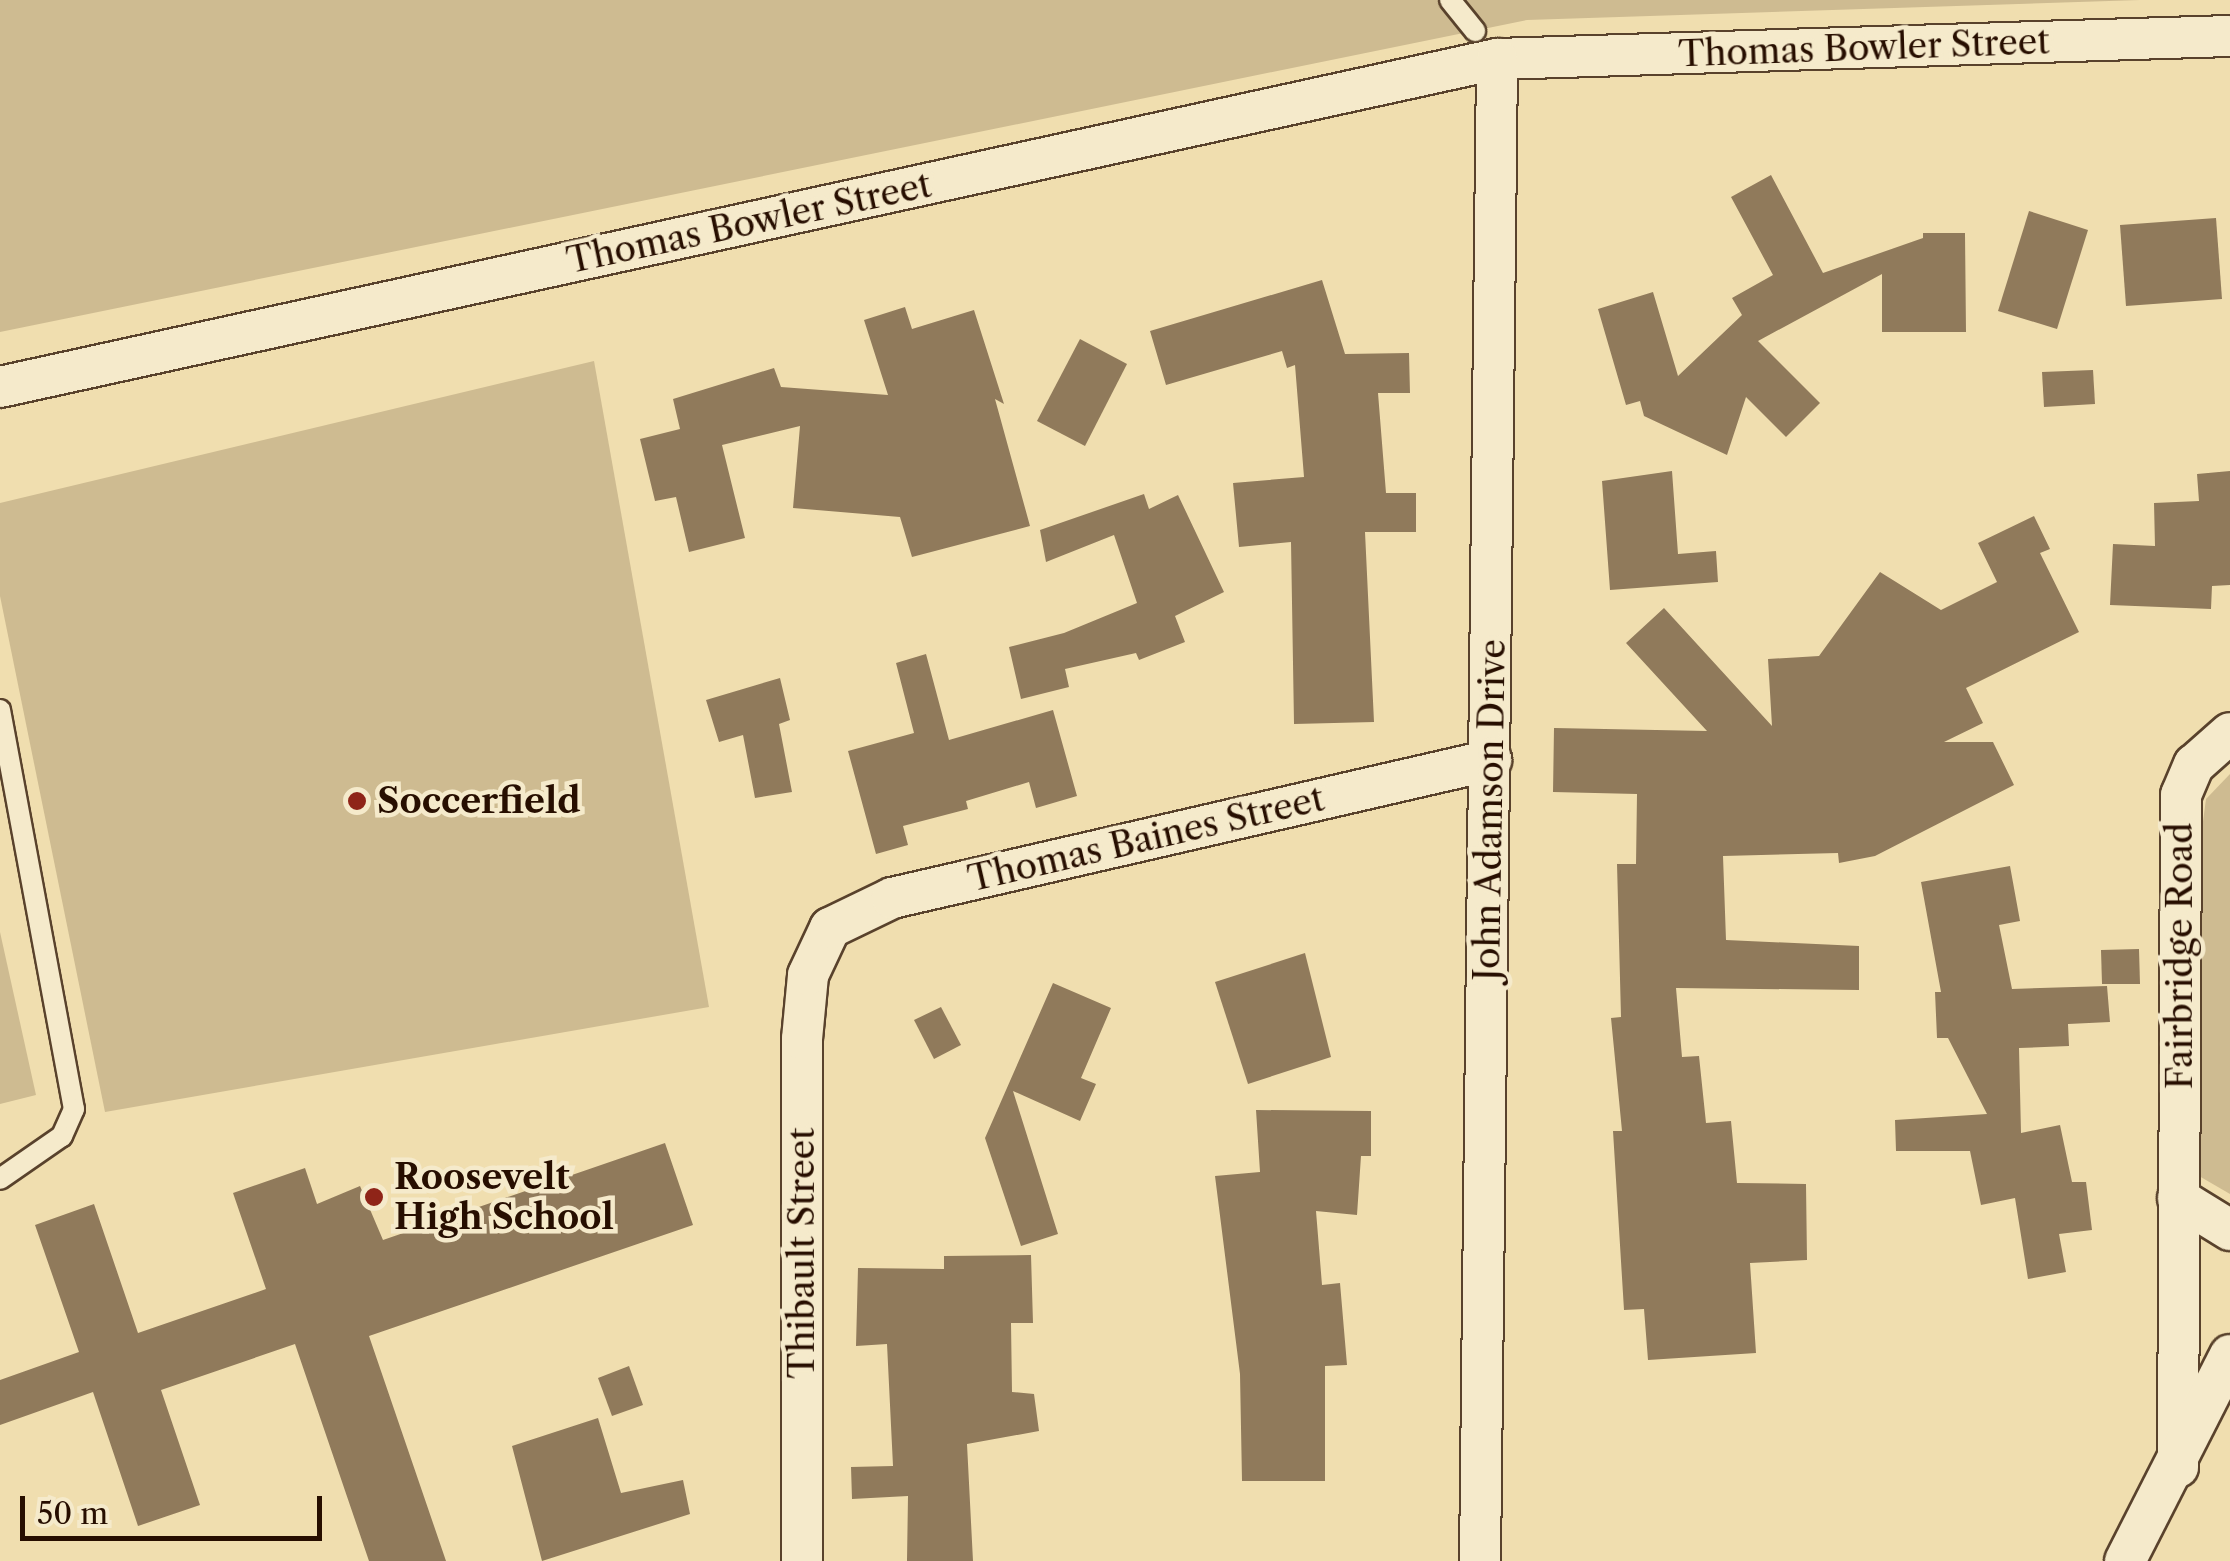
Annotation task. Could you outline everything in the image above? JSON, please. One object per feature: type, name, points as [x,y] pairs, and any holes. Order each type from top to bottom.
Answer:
[{"type":"street","name":"Thomas Bowler Street","points":[[0,387],[1486,45],[2230,36]]},
{"type":"street","name":"John Adamson Drive","points":[[1480,1561],[1490,760],[1486,45]]},
{"type":"street","name":"Fairbridge Road","points":[[2178,1467],[2181,795],[2194,764],[2230,733]]},
{"type":"street","name":"Thomas Baines Street","points":[[817,947],[852,913],[892,898],[1490,760]]},
{"type":"street","name":"Thibault Street","points":[[802,1561],[802,1039],[817,947]]},
{"type":"street","points":[[2178,1198],[2230,1230]]},
{"type":"street","name":"Fairbridge Road","points":[[2125,1561],[2178,1467],[2230,1356]]},
{"type":"lane","points":[[1450,0],[1486,45]]},
{"type":"lane","points":[[0,710],[74,1108],[62,1136],[0,1179]]},
{"type":"shaded area","points":[[0,0],[2140,0],[1527,20],[0,332]]},
{"type":"shaded area","name":"Soccerfield","points":[[594,361],[709,1007],[105,1112],[0,596],[0,503]]},
{"type":"shaded area","points":[[2230,774],[2230,1194],[2199,1176],[2200,844],[2206,799]]},
{"type":"shaded area","points":[[0,932],[36,1095],[0,1104]]},
{"type":"building","points":[[1771,175],[1823,273],[1923,238],[1923,233],[1965,233],[1966,332],[1882,332],[1882,274],[1758,341],[1820,403],[1786,437],[1746,397],[1727,455],[1644,416],[1640,401],[1626,405],[1598,309],[1653,292],[1678,376],[1742,315],[1732,298],[1773,275],[1731,197]]},
{"type":"building","points":[[2029,211],[2088,230],[2057,329],[1998,311]]},
{"type":"building","points":[[2216,218],[2222,299],[2126,306],[2120,225]]},
{"type":"building","points":[[1322,280],[1345,354],[1409,353],[1410,393],[1378,393],[1386,493],[1416,493],[1416,532],[1365,532],[1374,722],[1294,724],[1291,542],[1239,547],[1233,483],[1304,477],[1295,365],[1287,368],[1282,351],[1166,385],[1150,331]]},
{"type":"building","points":[[905,307],[912,329],[974,310],[1004,404],[995,399],[1030,526],[912,557],[900,517],[793,508],[800,426],[722,445],[745,538],[689,552],[676,497],[655,501],[640,439],[680,429],[673,399],[774,368],[781,387],[888,395],[864,320]]},
{"type":"building","points":[[1080,339],[1127,364],[1085,446],[1037,421]]},
{"type":"building","points":[[2093,370],[2095,404],[2044,407],[2042,372]]},
{"type":"building","points":[[1672,471],[1678,554],[1716,551],[1718,582],[1610,590],[1602,481]]},
{"type":"building","points":[[2230,471],[2230,585],[2212,586],[2211,609],[2110,605],[2113,544],[2155,546],[2154,503],[2199,501],[2197,474]]},
{"type":"building","points":[[1144,494],[1149,509],[1178,495],[1224,592],[1175,616],[1185,642],[1139,660],[1136,653],[1065,669],[1069,687],[1021,699],[1009,647],[1064,633],[1137,603],[1114,535],[1046,562],[1040,530]]},
{"type":"building","points":[[2034,516],[2050,549],[2040,553],[2079,632],[1966,688],[1983,723],[1944,742],[1993,742],[2014,785],[1875,856],[1839,863],[1838,853],[1723,856],[1726,940],[1859,946],[1859,990],[1676,988],[1682,1057],[1699,1056],[1706,1123],[1731,1121],[1737,1183],[1806,1184],[1807,1260],[1750,1263],[1756,1353],[1648,1360],[1644,1309],[1624,1310],[1613,1131],[1622,1131],[1611,1018],[1621,1017],[1617,864],[1636,864],[1637,794],[1553,792],[1554,728],[1707,731],[1626,643],[1664,608],[1772,726],[1768,659],[1819,656],[1880,572],[1941,610],[1997,582],[1978,543]]},
{"type":"building","points":[[926,654],[949,740],[1053,710],[1077,796],[1036,808],[1029,782],[966,801],[968,809],[903,826],[908,845],[876,854],[848,751],[914,733],[896,663]]},
{"type":"building","points":[[780,678],[790,720],[779,724],[792,792],[755,798],[743,735],[719,742],[706,700]]},
{"type":"building","points":[[2010,866],[2020,921],[1999,925],[2012,989],[2107,986],[2110,1022],[2068,1024],[2069,1046],[2019,1048],[2021,1133],[2060,1125],[2072,1182],[2086,1182],[2092,1230],[2059,1234],[2066,1272],[2028,1279],[2015,1198],[1981,1205],[1970,1151],[1896,1151],[1895,1120],[1987,1114],[1948,1038],[1937,1038],[1935,992],[1941,992],[1921,882]]},
{"type":"building","points":[[2139,949],[2140,984],[2102,984],[2101,950]]},
{"type":"building","points":[[1305,953],[1331,1057],[1248,1084],[1215,982]]},
{"type":"building","points":[[1053,983],[1111,1008],[1081,1078],[1096,1084],[1080,1121],[1013,1091],[1058,1234],[1021,1246],[985,1138]]},
{"type":"building","points":[[941,1007],[961,1045],[934,1059],[914,1020]]},
{"type":"building","points":[[1256,1110],[1371,1111],[1371,1156],[1361,1156],[1357,1215],[1316,1211],[1322,1285],[1340,1283],[1347,1365],[1325,1366],[1325,1481],[1242,1481],[1240,1374],[1215,1176],[1260,1172]]},
{"type":"building","points":[[665,1143],[693,1225],[369,1336],[446,1561],[369,1561],[295,1344],[161,1390],[200,1505],[138,1526],[93,1392],[0,1425],[0,1380],[79,1352],[35,1225],[94,1204],[138,1333],[266,1289],[233,1193],[305,1168],[317,1204],[360,1186],[383,1240]]},
{"type":"building","points":[[1031,1255],[1033,1323],[1011,1323],[1012,1392],[1034,1394],[1039,1431],[967,1444],[973,1561],[907,1561],[908,1496],[852,1499],[851,1467],[893,1466],[887,1344],[856,1346],[858,1268],[944,1269],[944,1256]]},
{"type":"building","points":[[629,1366],[643,1405],[612,1416],[598,1378]]},
{"type":"building","points":[[598,1418],[621,1493],[683,1480],[690,1514],[542,1561],[512,1446]]},
{"type":"place","name":"Soccerfield","points":[[357,801]]},
{"type":"place","name":"Roosevelt High School","points":[[374,1197]]}]
